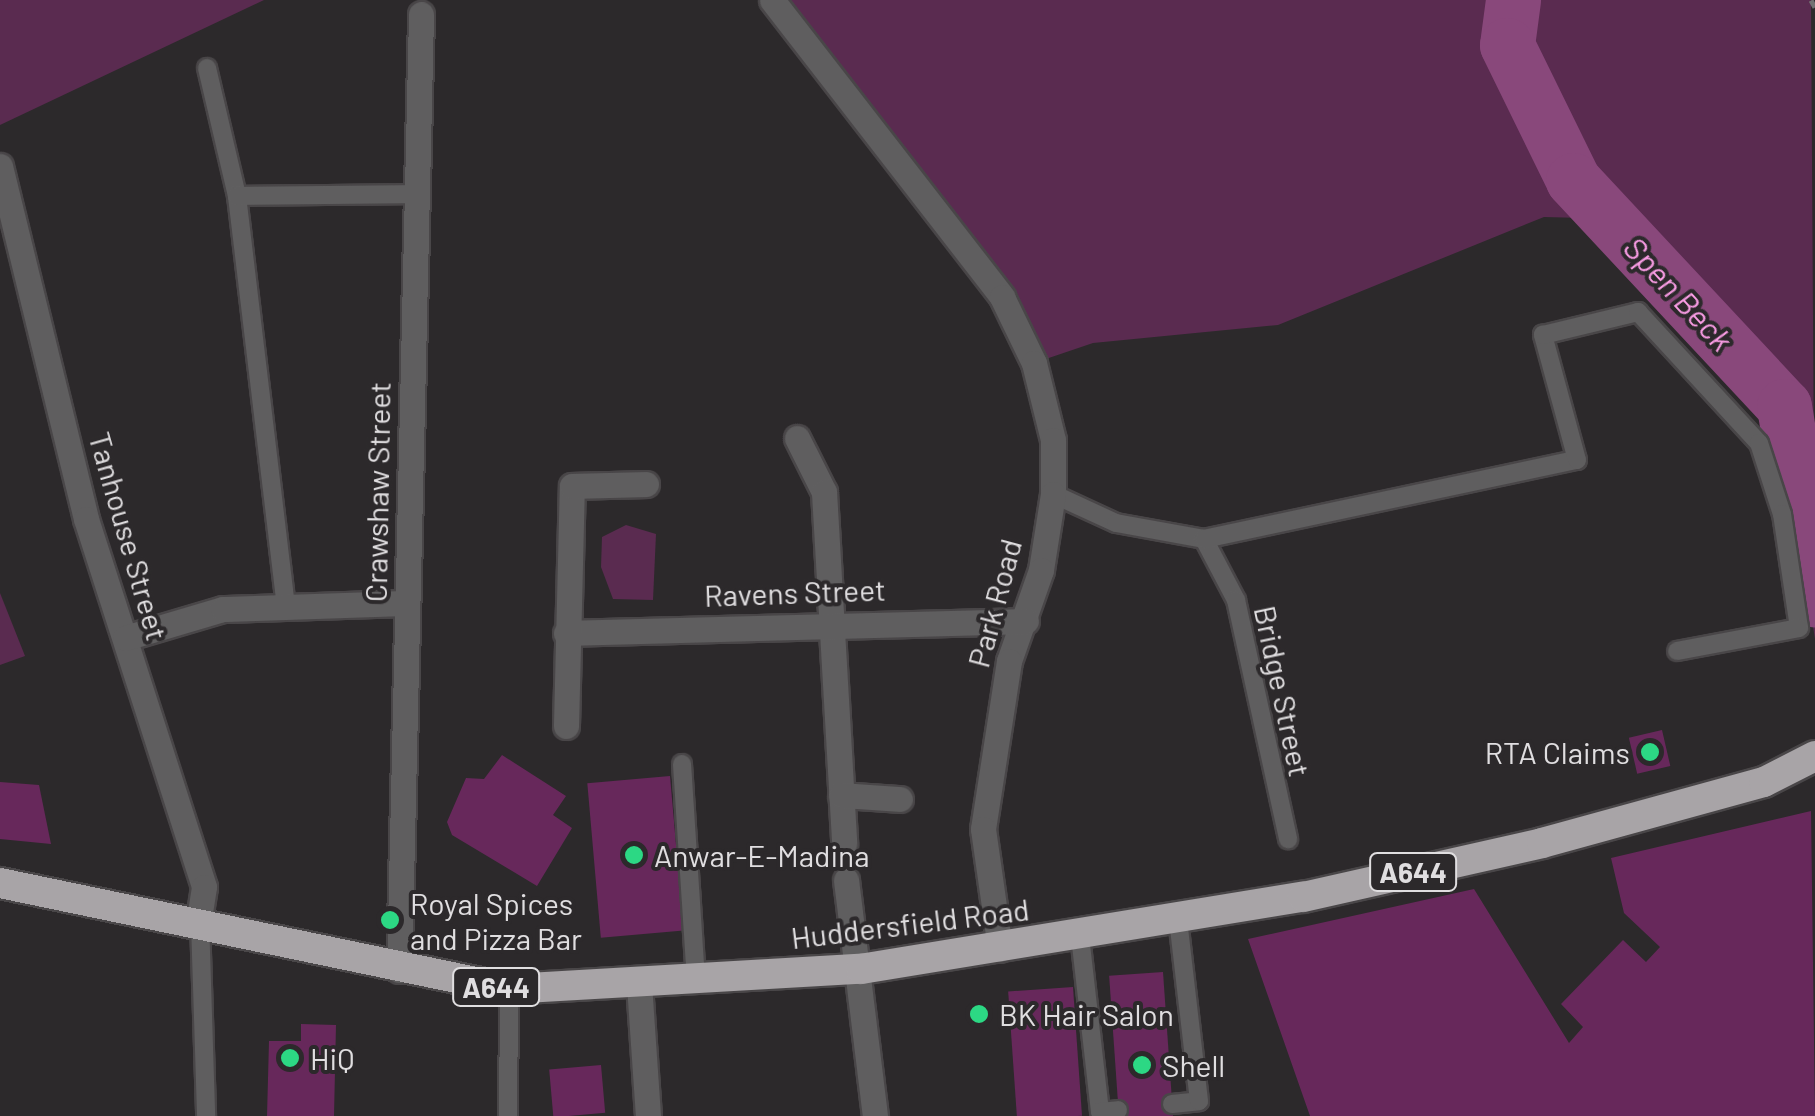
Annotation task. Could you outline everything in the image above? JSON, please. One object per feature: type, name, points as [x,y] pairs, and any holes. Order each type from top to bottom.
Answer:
[{"type":"highway","name":"Huddersfield Road","points":[[0,883],[200,920],[399,970],[509,989],[861,969],[1178,919],[1542,843],[1764,782],[1815,756]]},
{"type":"street","name":"Park Road","points":[[772,0],[1002,297],[1034,362],[1053,440],[1053,494],[1026,621],[1009,661],[983,829],[1000,950]]},
{"type":"street","name":"Crawshaw Street","points":[[399,970],[421,14]]},
{"type":"street","name":"Tanhouse Street","points":[[0,166],[124,638],[204,887],[200,920]]},
{"type":"street","points":[[797,438],[824,492],[844,844]]},
{"type":"street","points":[[566,726],[572,486],[646,484]]},
{"type":"street","points":[[124,638],[223,609],[406,602]]},
{"type":"street","name":"Ravens Street","points":[[566,633],[832,622],[1026,621]]},
{"type":"street","points":[[841,795],[900,799]]},
{"type":"street","points":[[846,880],[861,969],[875,1116]]},
{"type":"street","points":[[639,984],[648,1116]]},
{"type":"lane","points":[[208,68],[237,196],[286,608]]},
{"type":"lane","points":[[237,196],[416,194]]},
{"type":"lane","points":[[1053,494],[1116,523],[1204,539],[1577,460],[1543,334],[1638,312],[1760,443],[1782,514],[1800,628],[1677,652]]},
{"type":"lane","name":"Bridge Street","points":[[1204,539],[1236,600],[1288,839]]},
{"type":"lane","points":[[682,764],[696,980]]},
{"type":"lane","points":[[1172,1104],[1200,1101],[1178,919]]},
{"type":"lane","points":[[200,920],[206,1116]]},
{"type":"lane","points":[[1080,936],[1100,1112],[1118,1110]]},
{"type":"lane","points":[[508,1116],[509,989]]},
{"type":"path","points":[[1811,0],[1815,7]]},
{"type":"shaded area","points":[[0,0],[264,0],[0,125]]},
{"type":"shaded area","points":[[772,0],[1811,0],[1815,639],[1779,414],[1583,218],[1544,217],[1278,325],[1093,343],[1034,363]]},
{"type":"shaded area","points":[[626,525],[656,534],[653,600],[613,599],[601,567],[602,537]]},
{"type":"shaded area","points":[[0,593],[25,656],[0,665]]},
{"type":"building","name":"RTA Claims","points":[[1662,730],[1670,766],[1637,774],[1629,738]]},
{"type":"building","name":"Anwar-E-Madina","points":[[502,755],[566,796],[553,815],[572,828],[537,886],[452,835],[447,822],[466,778],[484,779]]},
{"type":"building","name":"Anwar-E-Madina","points":[[670,776],[684,930],[601,938],[587,783]]},
{"type":"building","points":[[0,782],[39,785],[51,844],[0,839]]},
{"type":"building","points":[[1811,811],[1815,1116],[1310,1116],[1248,939],[1474,889],[1569,1043],[1583,1027],[1561,1004],[1623,940],[1646,962],[1660,947],[1624,913],[1611,858]]},
{"type":"building","points":[[1163,972],[1173,1116],[1119,1116],[1109,976]]},
{"type":"building","points":[[1073,987],[1082,1116],[1017,1116],[1008,992]]},
{"type":"building","points":[[301,1024],[336,1025],[334,1116],[267,1116],[269,1041],[301,1041]]},
{"type":"building","points":[[601,1065],[605,1113],[553,1116],[549,1070]]},
{"type":"waterway","name":"Spen Beck","points":[[1513,0],[1507,45],[1573,180],[1784,406],[1815,600]]},
{"type":"place","name":"RTA Claims","points":[[1650,752]]},
{"type":"place","name":"Anwar-E-Madina","points":[[634,855]]},
{"type":"place","name":"Royal Spices and Pizza Bar","points":[[390,920]]},
{"type":"place","name":"BK Hair Salon","points":[[979,1014]]},
{"type":"place","name":"HiQ","points":[[290,1058]]},
{"type":"place","name":"Shell","points":[[1142,1065]]}]
